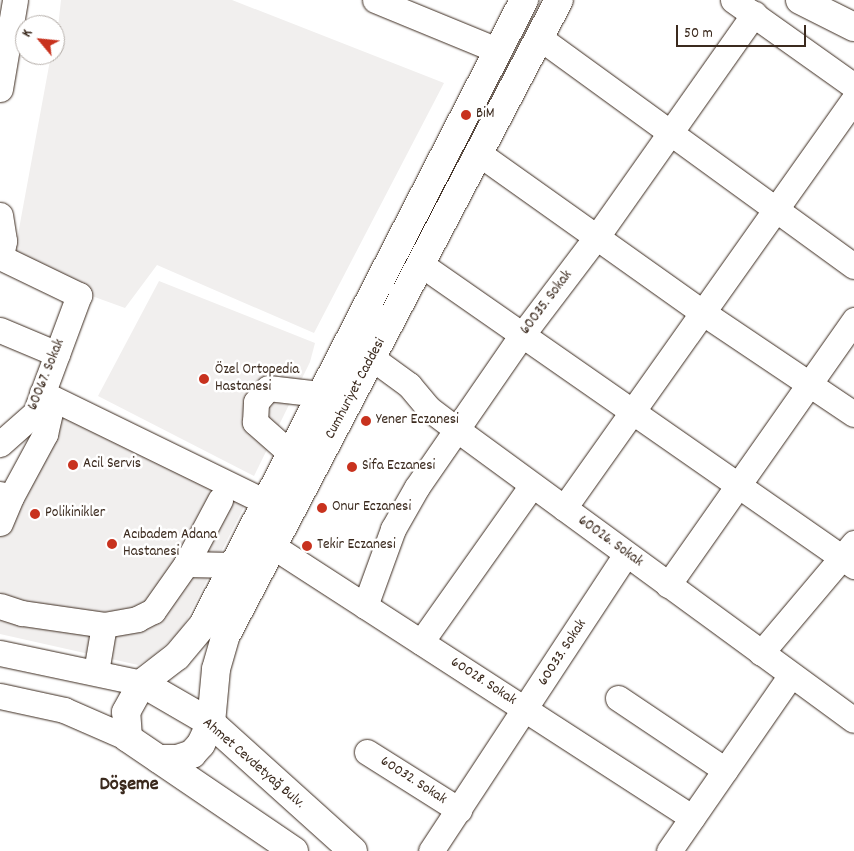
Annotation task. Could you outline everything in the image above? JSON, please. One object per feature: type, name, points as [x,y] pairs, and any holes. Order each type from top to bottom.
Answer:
[{"type":"main road","name":"Cumhuriyet Caddesi","points":[[128,738],[126,712],[142,683],[177,656],[203,625],[524,0]]},
{"type":"main road","name":"Cumhuriyet Caddesi","points":[[159,760],[177,759],[192,754],[201,744],[211,723],[216,669],[226,637],[481,154],[559,0]]},
{"type":"main road","points":[[800,0],[854,27]]},
{"type":"main road","name":"Ahmet Cevdetyağ Bulv.","points":[[142,683],[211,723],[353,851]]},
{"type":"main road","points":[[128,738],[294,851]]},
{"type":"street","points":[[0,89],[15,0]]},
{"type":"street","points":[[732,0],[854,86]]},
{"type":"street","points":[[378,1],[497,50]]},
{"type":"street","name":"60035. Sokak","points":[[365,606],[393,528],[417,487],[459,431],[522,335],[598,235],[754,14]]},
{"type":"street","points":[[540,38],[854,266]]},
{"type":"street","points":[[564,508],[774,208],[854,99]]},
{"type":"street","points":[[481,154],[598,235],[702,312],[854,414]]},
{"type":"street","points":[[0,215],[4,241],[1,257]]},
{"type":"street","name":"60067. Sokak","points":[[0,444],[34,413],[48,396],[57,354],[79,295],[1,257]]},
{"type":"street","points":[[422,265],[738,486],[850,556],[761,653]]},
{"type":"street","points":[[668,585],[854,320]]},
{"type":"street","points":[[0,330],[57,354]]},
{"type":"street","name":"60026. Sokak","points":[[372,358],[410,385],[428,408],[854,720]]},
{"type":"street","points":[[290,454],[254,422],[256,402],[268,388],[320,394]]},
{"type":"street","points":[[0,523],[6,496],[44,434],[48,396],[265,502]]},
{"type":"street","points":[[421,642],[532,485]]},
{"type":"street","points":[[0,606],[22,613],[104,625],[137,619],[153,611],[186,564],[220,500]]},
{"type":"street","name":"60028. Sokak","points":[[274,547],[692,818]]},
{"type":"street","name":"60033. Sokak","points":[[431,851],[526,710],[626,554]]},
{"type":"street","points":[[186,564],[233,565]]},
{"type":"street","points":[[96,672],[104,625]]},
{"type":"street","name":"Ahmet Cevdetyağ Bulv.","points":[[0,653],[142,683]]},
{"type":"street","points":[[670,851],[791,675]]},
{"type":"street","points":[[0,696],[64,710],[128,738]]},
{"type":"street","points":[[618,698],[725,770]]},
{"type":"street","name":"60032. Sokak","points":[[367,752],[458,810]]},
{"type":"shaded area","points":[[61,0],[232,0],[444,83],[314,333],[157,265],[125,308],[12,267],[49,65],[65,65],[65,15],[59,15]]},
{"type":"shaded area","name":"Özel Ortopedia Hastanesi","points":[[159,281],[315,343],[310,362],[254,476],[98,396]]},
{"type":"shaded area","name":"Acıbadem Adana Hastanesi","points":[[59,399],[248,499],[181,631],[152,657],[138,665],[0,634],[0,504]]},
{"type":"place","name":"BiM","points":[[466,115]]},
{"type":"place","name":"Özel Ortopedia Hastanesi","points":[[204,379]]},
{"type":"place","name":"Yener Eczanesi","points":[[366,421]]},
{"type":"place","name":"Acil Servis","points":[[73,465]]},
{"type":"place","name":"Sifa Eczanesi","points":[[352,467]]},
{"type":"place","name":"Onur Eczanesi","points":[[322,508]]},
{"type":"place","name":"Polikinikler","points":[[35,514]]},
{"type":"place","name":"Acıbadem Adana Hastanesi","points":[[112,544]]},
{"type":"place","name":"Tekir Eczanesi","points":[[307,546]]},
{"type":"district","name":"Döşeme","points":[[129,785]]}]
